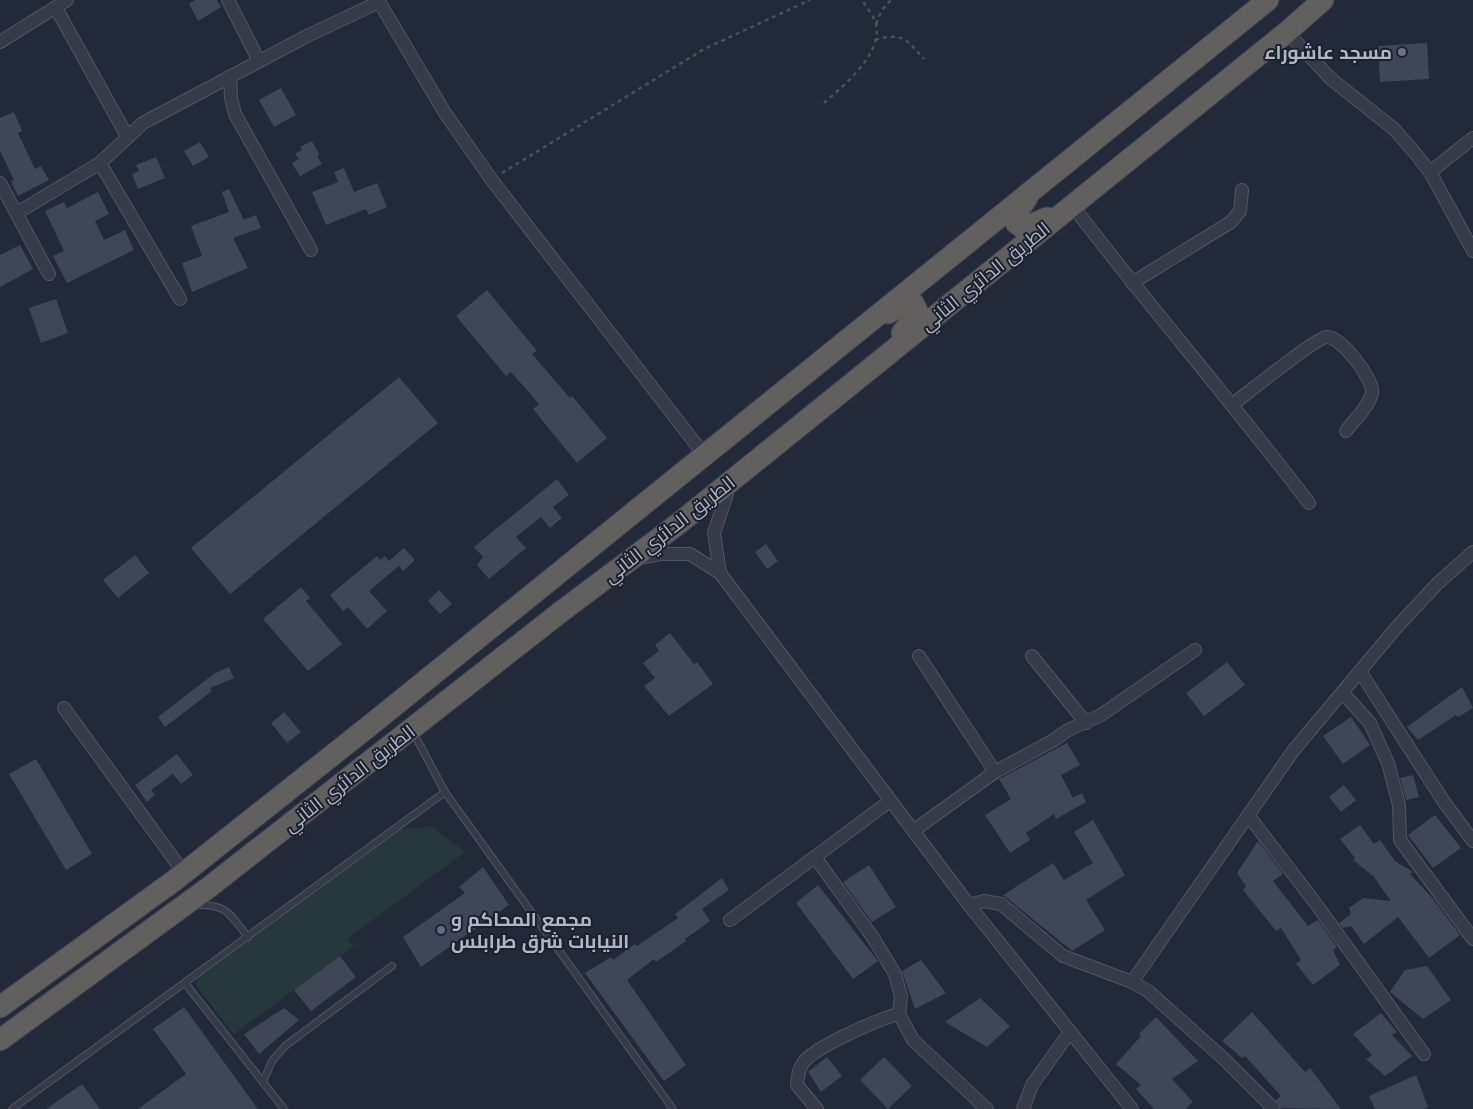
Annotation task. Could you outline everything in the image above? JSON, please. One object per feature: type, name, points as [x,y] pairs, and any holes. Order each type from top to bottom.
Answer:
[{"type":"highway","name":"الطريق الدائري الثاني","points":[[0,1007],[184,873],[705,456],[860,328],[1268,0]]},
{"type":"highway","name":"الطريق الدائري الثاني","points":[[0,1040],[184,906],[732,481],[1323,0]]},
{"type":"highway","points":[[1038,186],[1019,207],[1014,217],[1016,223],[1023,228],[1072,205]]},
{"type":"highway","points":[[732,481],[787,430],[908,328],[918,313],[914,304],[903,305],[860,328]]},
{"type":"street","points":[[0,42],[67,0]]},
{"type":"street","points":[[228,0],[259,61]]},
{"type":"street","points":[[17,213],[100,163],[143,123],[230,76],[378,1],[445,113],[491,179],[705,456]]},
{"type":"street","points":[[56,8],[127,136]]},
{"type":"street","points":[[1286,32],[1331,79],[1394,129],[1430,172],[1473,251]]},
{"type":"street","points":[[230,76],[231,98],[235,114],[310,250]]},
{"type":"street","points":[[1430,172],[1473,138]]},
{"type":"street","points":[[100,163],[180,299]]},
{"type":"street","points":[[0,182],[50,274]]},
{"type":"street","points":[[1132,283],[1231,222],[1240,211],[1242,190]]},
{"type":"street","points":[[1072,205],[1132,283],[1233,404],[1309,503]]},
{"type":"street","points":[[1233,404],[1325,337],[1332,338],[1338,341],[1366,373],[1372,388],[1372,394],[1367,404],[1346,430]]},
{"type":"street","points":[[720,573],[714,533],[732,481]]},
{"type":"street","points":[[1132,982],[1293,751],[1361,673],[1396,628],[1437,584],[1473,552]]},
{"type":"street","points":[[632,559],[661,554],[690,554],[720,573],[969,905],[1132,1109]]},
{"type":"street","points":[[913,831],[995,772],[1054,740],[1068,730],[1086,723],[1144,687],[1195,650]]},
{"type":"street","points":[[919,656],[995,772]]},
{"type":"street","points":[[1032,656],[1086,723]]},
{"type":"street","points":[[1361,673],[1444,802],[1473,841]]},
{"type":"street","points":[[1344,693],[1370,723],[1388,763],[1399,805],[1400,840],[1473,939]]},
{"type":"street","points":[[64,708],[184,873]]},
{"type":"street","points":[[730,920],[890,801]]},
{"type":"street","points":[[1248,815],[1316,904],[1424,1054]]},
{"type":"street","points":[[815,857],[872,936],[895,974],[901,996],[899,1014],[913,1040],[988,1109]]},
{"type":"street","points":[[969,905],[984,901],[1001,904],[1063,956],[1132,982],[1148,991],[1217,1052],[1274,1109]]},
{"type":"street","points":[[817,1109],[798,1085],[798,1072],[803,1063],[812,1054],[858,1029],[883,1018],[899,1014]]},
{"type":"street","points":[[1023,1109],[1032,1085],[1070,1032]]},
{"type":"lane","points":[[411,729],[445,792],[673,1109]]},
{"type":"lane","points":[[12,1109],[445,792]]},
{"type":"lane","points":[[184,906],[215,904],[229,913],[248,937]]},
{"type":"lane","points":[[263,1082],[272,1061],[285,1046],[392,966]]},
{"type":"lane","points":[[185,983],[284,1109]]},
{"type":"path","points":[[491,179],[704,49],[810,0]]},
{"type":"path","points":[[862,0],[876,24]]},
{"type":"path","points":[[824,103],[856,75],[875,40],[876,24],[882,10],[891,0]]},
{"type":"path","points":[[875,40],[892,35],[907,40],[924,59]]},
{"type":"shaded area","points":[[432,827],[465,852],[347,939],[354,946],[234,1034],[196,986],[197,979],[401,829]]},
{"type":"building","points":[[195,0],[217,0],[221,7],[198,21],[189,4]]},
{"type":"building","points":[[1427,43],[1429,79],[1380,82],[1378,46]]},
{"type":"building","points":[[281,88],[296,115],[274,127],[259,100]]},
{"type":"building","points":[[14,112],[22,131],[18,133],[35,169],[41,166],[49,180],[18,196],[11,181],[14,180],[0,151],[0,118]]},
{"type":"building","points":[[312,141],[322,164],[300,176],[292,163],[299,159],[295,154],[302,150],[300,147]]},
{"type":"building","points":[[200,142],[209,157],[193,166],[184,151]]},
{"type":"building","points":[[156,157],[165,178],[138,189],[132,174],[139,171],[136,165]]},
{"type":"building","points":[[344,168],[354,192],[377,183],[387,207],[369,215],[366,209],[326,225],[312,192],[338,182],[334,172]]},
{"type":"building","points":[[229,189],[244,220],[256,215],[261,228],[233,238],[248,268],[192,292],[182,263],[202,256],[191,226],[229,212],[222,192]]},
{"type":"building","points":[[98,192],[109,214],[95,221],[104,240],[125,230],[134,250],[67,283],[53,256],[64,251],[45,211],[64,202],[67,208]]},
{"type":"building","points":[[20,245],[33,269],[0,287],[0,255]]},
{"type":"building","points":[[487,290],[537,351],[532,354],[570,398],[572,396],[607,438],[577,463],[533,409],[539,404],[511,372],[506,376],[456,316]]},
{"type":"building","points":[[56,299],[68,333],[41,343],[29,308]]},
{"type":"building","points":[[399,377],[438,423],[230,594],[191,548]]},
{"type":"building","points":[[557,479],[569,495],[553,507],[562,518],[550,528],[541,517],[516,537],[526,548],[489,579],[477,565],[483,557],[474,547]]},
{"type":"building","points":[[766,544],[778,561],[767,569],[755,552]]},
{"type":"building","points":[[404,548],[415,560],[403,571],[399,566],[369,591],[387,611],[367,629],[348,607],[343,611],[330,595],[377,556],[380,560],[385,556],[389,561]]},
{"type":"building","points":[[135,555],[149,573],[118,598],[103,580]]},
{"type":"building","points":[[301,587],[310,598],[306,601],[342,644],[308,671],[263,619]]},
{"type":"building","points":[[439,590],[452,604],[440,614],[428,601]]},
{"type":"building","points":[[670,633],[694,664],[697,662],[713,684],[669,716],[644,686],[655,678],[643,663],[659,651],[655,645]]},
{"type":"building","points":[[1227,662],[1245,685],[1204,716],[1186,693]]},
{"type":"building","points":[[229,667],[234,678],[210,688],[212,691],[165,727],[158,717],[215,673]]},
{"type":"building","points":[[1462,687],[1473,708],[1458,717],[1456,715],[1418,740],[1407,727]]},
{"type":"building","points":[[284,712],[301,732],[287,743],[271,723]]},
{"type":"building","points":[[1351,717],[1370,745],[1343,764],[1323,736]]},
{"type":"building","points":[[1067,743],[1080,765],[1061,775],[1073,798],[1082,793],[1086,802],[1056,819],[1054,814],[1026,833],[1030,840],[1010,853],[985,815],[1011,799],[999,779]]},
{"type":"building","points":[[177,754],[193,775],[181,784],[173,774],[151,790],[155,795],[147,802],[135,785]]},
{"type":"building","points":[[36,759],[92,854],[66,870],[9,774]]},
{"type":"building","points":[[1413,775],[1419,797],[1406,800],[1400,778]]},
{"type":"building","points":[[1344,785],[1356,800],[1341,812],[1329,797]]},
{"type":"building","points":[[1435,815],[1461,848],[1433,868],[1408,835]]},
{"type":"building","points":[[1093,820],[1125,875],[1086,900],[1105,930],[1072,951],[1003,895],[1053,863],[1064,880],[1093,863],[1074,832]]},
{"type":"building","points":[[1360,825],[1374,844],[1380,840],[1395,861],[1413,872],[1410,874],[1434,900],[1460,935],[1429,958],[1398,917],[1364,944],[1351,926],[1343,928],[1339,923],[1351,914],[1349,908],[1363,898],[1391,901],[1373,876],[1353,860],[1355,858],[1340,839]]},
{"type":"building","points":[[1258,841],[1283,874],[1273,881],[1308,926],[1318,920],[1337,947],[1333,950],[1340,965],[1313,985],[1296,964],[1301,960],[1281,928],[1276,931],[1243,890],[1246,886],[1237,873]]},
{"type":"building","points":[[869,865],[896,907],[872,922],[843,882]]},
{"type":"building","points":[[483,867],[509,905],[421,967],[403,937],[465,893],[459,887]]},
{"type":"building","points":[[722,878],[729,890],[702,909],[710,921],[685,939],[686,941],[656,962],[654,959],[627,980],[686,1065],[664,1081],[585,973],[611,957],[613,960],[635,944],[637,946],[678,918],[675,914]]},
{"type":"building","points":[[818,885],[878,961],[853,979],[796,903]]},
{"type":"building","points":[[340,956],[356,977],[311,1011],[294,990]]},
{"type":"building","points":[[921,960],[946,993],[915,1009],[902,971]]},
{"type":"building","points":[[1427,966],[1451,1000],[1423,1019],[1390,992],[1405,970]]},
{"type":"building","points":[[980,998],[1010,1026],[987,1047],[945,1022]]},
{"type":"building","points":[[184,1007],[258,1109],[138,1109],[186,1074],[153,1029]]},
{"type":"building","points":[[284,1008],[299,1020],[259,1054],[244,1034]]},
{"type":"building","points":[[1252,1012],[1305,1072],[1310,1068],[1341,1109],[1282,1108],[1276,1100],[1281,1096],[1245,1056],[1242,1058],[1222,1041]]},
{"type":"building","points":[[1381,1013],[1397,1032],[1392,1035],[1412,1056],[1385,1076],[1366,1059],[1372,1055],[1353,1034]]},
{"type":"building","points":[[1156,1017],[1198,1061],[1172,1079],[1193,1102],[1185,1109],[1154,1109],[1136,1089],[1141,1085],[1116,1064],[1141,1036],[1139,1034]]},
{"type":"building","points":[[827,1057],[842,1076],[821,1092],[808,1072]]},
{"type":"building","points":[[884,1057],[912,1086],[888,1109],[860,1080]]},
{"type":"building","points":[[1416,1075],[1428,1107],[1423,1109],[1375,1109],[1369,1096]]},
{"type":"building","points":[[82,1084],[100,1109],[46,1109]]},
{"type":"place","name":"مسجد عاشوراء","points":[[1402,52]]},
{"type":"place","name":"مجمع المحاكم و النيابات شرق طرابلس","points":[[441,930]]}]
